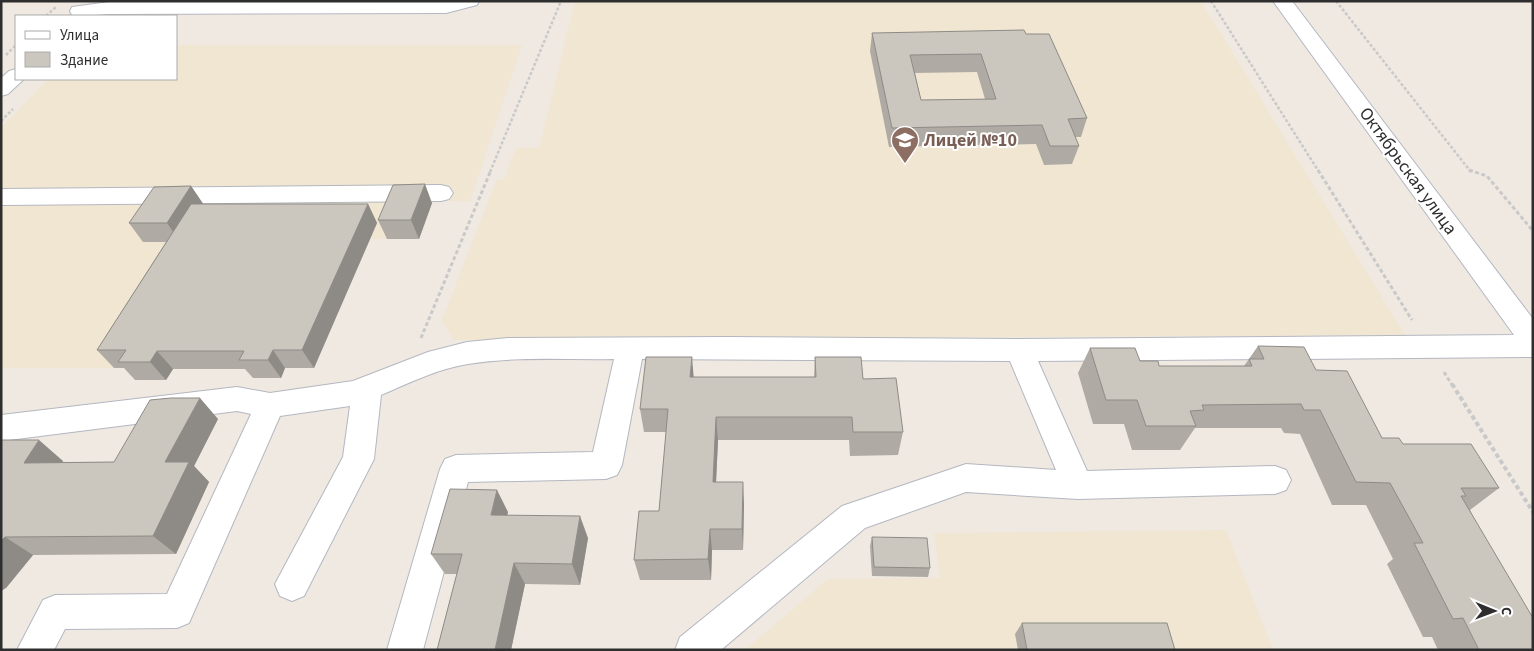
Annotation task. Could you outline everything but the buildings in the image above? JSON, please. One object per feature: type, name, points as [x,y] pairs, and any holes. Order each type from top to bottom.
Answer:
[{"type":"street","points":[[80,9],[446,7],[470,1]]},
{"type":"street","name":"Октябрьская улица","points":[[1282,1],[1533,340]]},
{"type":"street","points":[[1,90],[15,76]]},
{"type":"street","points":[[1,197],[441,193]]},
{"type":"street","points":[[1,428],[237,399],[270,405],[356,393],[428,363],[467,353],[508,349],[783,347],[1019,350],[1427,345],[1533,346]]},
{"type":"street","points":[[405,650],[456,469],[606,466],[630,348]]},
{"type":"street","points":[[1019,350],[1078,485]]},
{"type":"street","points":[[292,584],[358,459],[368,388]]},
{"type":"street","points":[[35,650],[56,612],[177,611],[270,405]]},
{"type":"street","points":[[693,650],[854,517],[966,478],[1078,485],[1275,480]]},
{"type":"path","points":[[47,15],[62,1]]},
{"type":"path","points":[[407,372],[561,1]]},
{"type":"path","points":[[1211,1],[1533,512]]},
{"type":"path","points":[[1336,1],[1469,171],[1487,176],[1533,231]]},
{"type":"path","points":[[1,59],[15,46]]},
{"type":"shaded area","name":"Лицей №10","points":[[575,1],[1201,1],[1405,335],[453,340],[442,320],[497,179],[504,180],[516,148],[539,148]]},
{"type":"shaded area","points":[[178,45],[522,45],[470,201],[433,201],[419,239],[370,239],[314,368],[285,368],[281,378],[253,378],[257,369],[173,369],[166,380],[142,368],[1,368],[1,128],[47,80],[178,80]]},
{"type":"shaded area","points":[[1226,530],[1273,650],[745,650],[828,579],[940,578],[934,533]]},
{"type":"place","name":"Лицей №10","points":[[905,164]]}]
